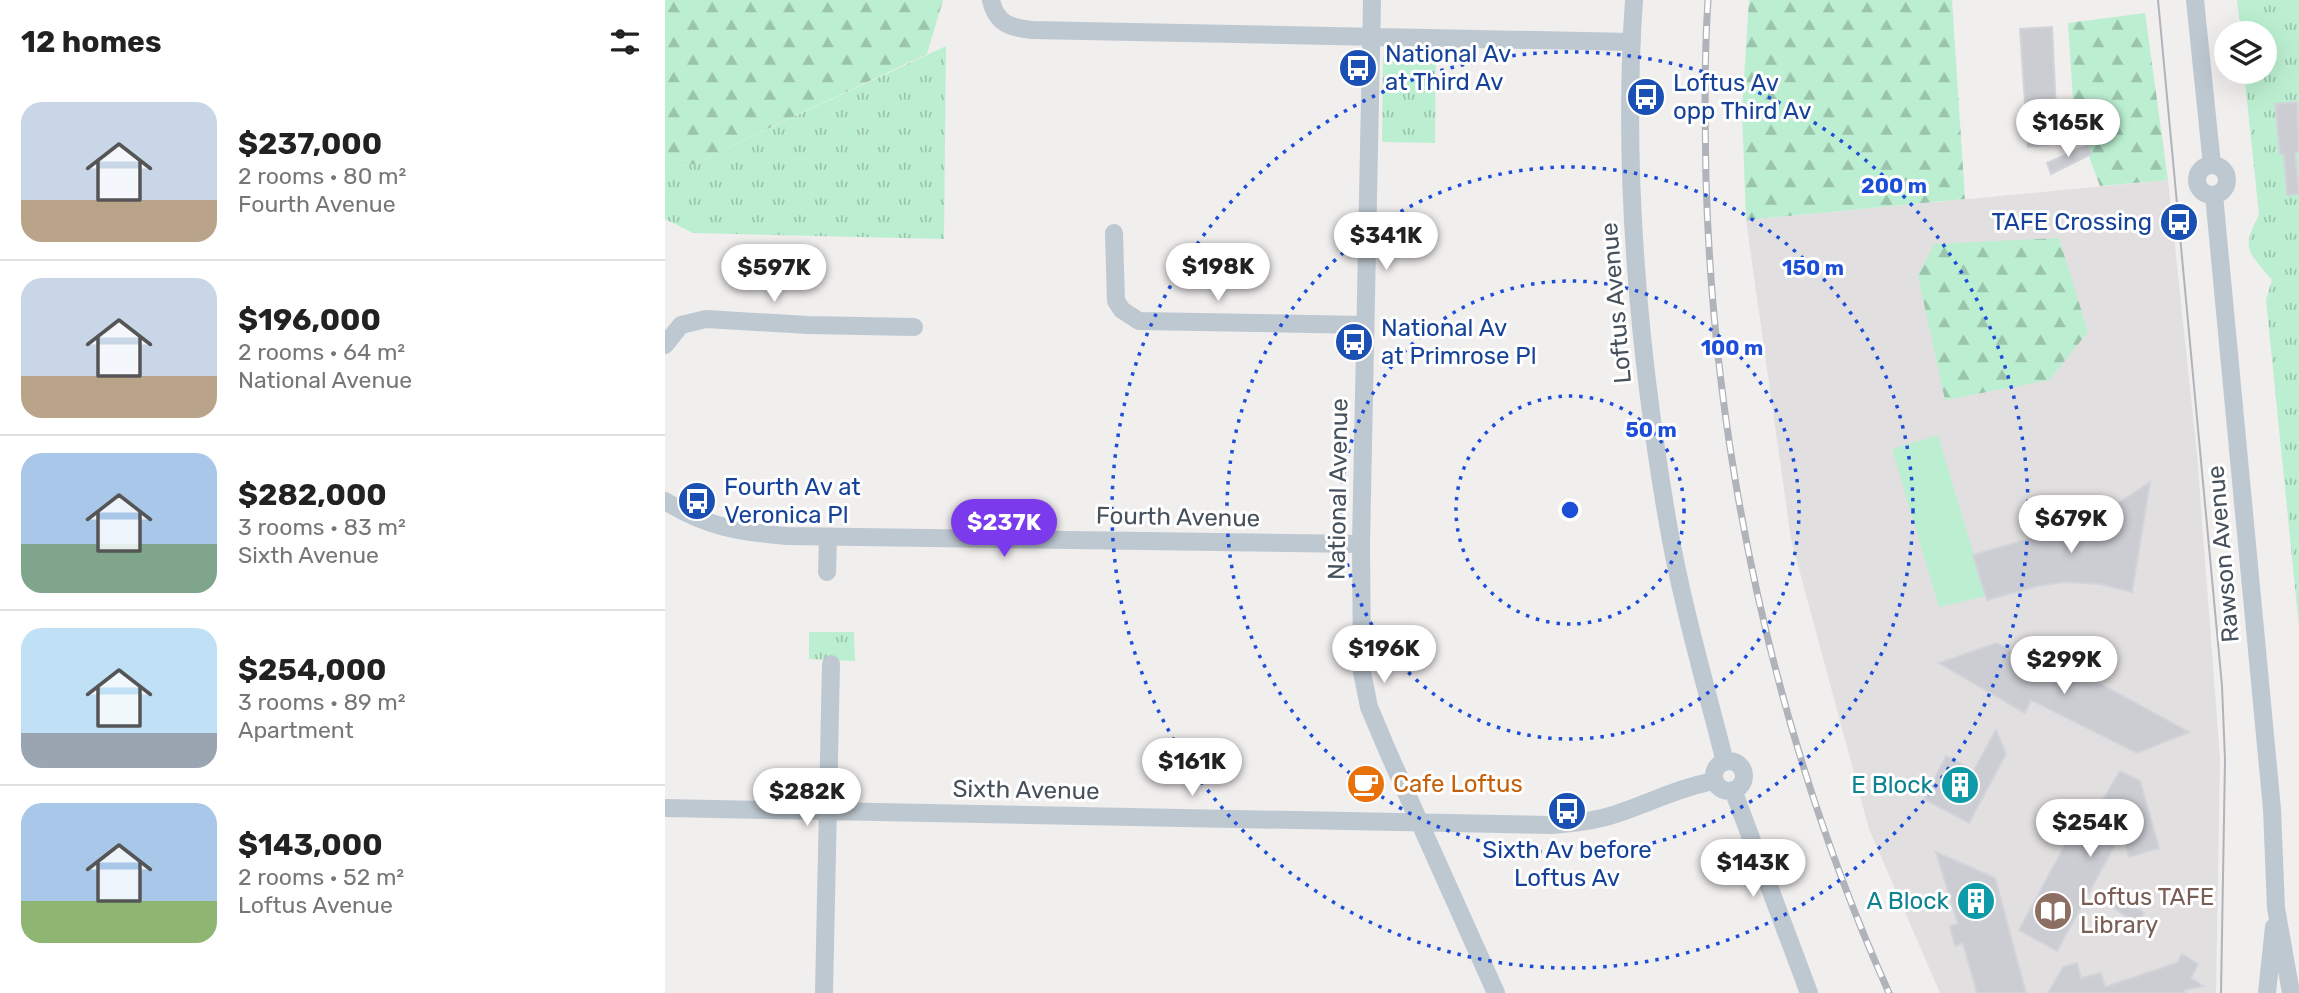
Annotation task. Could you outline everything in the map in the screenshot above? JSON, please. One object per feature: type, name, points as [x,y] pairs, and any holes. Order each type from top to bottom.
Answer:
[{"type":"street","points":[[991,0],[999,20],[1015,29],[1631,42]]},
{"type":"street","name":"National Avenue","points":[[1372,0],[1361,544],[1362,672],[1369,707],[1496,993]]},
{"type":"street","name":"Loftus Avenue","points":[[1634,0],[1631,42],[1632,202],[1649,400],[1669,526],[1688,616],[1725,762]]},
{"type":"street","name":"Rawson Avenue","points":[[2195,0],[2212,165],[2221,168],[2227,178],[2224,190],[2214,195],[2272,809],[2276,908],[2291,993]]},
{"type":"street","points":[[1114,233],[1117,301],[1122,310],[1139,321],[1365,325]]},
{"type":"street","points":[[665,345],[681,326],[706,318],[808,325],[914,327]]},
{"type":"street","name":"Fourth Avenue","points":[[665,501],[710,523],[743,532],[828,537],[1361,544]]},
{"type":"street","points":[[827,572],[828,537]]},
{"type":"street","points":[[824,993],[831,664]]},
{"type":"street","points":[[1725,762],[1738,765],[1743,772],[1740,785],[1733,790],[1722,789],[1714,781],[1717,767],[1725,762]]},
{"type":"street","name":"Sixth Avenue","points":[[665,808],[1552,825],[1584,822],[1614,815],[1714,781]]},
{"type":"street","points":[[1733,790],[1809,993]]},
{"type":"street","name":"Rawson Avenue","points":[[2267,993],[2276,908]]},
{"type":"shaded area","points":[[2168,180],[2197,454],[2220,758],[2216,993],[1940,993],[1869,829],[1791,539],[1746,220]]},
{"type":"green space","points":[[665,0],[943,0],[927,54],[691,165],[665,167]]},
{"type":"green space","points":[[1749,0],[1952,0],[1965,199],[1746,220],[1742,111]]},
{"type":"green space","points":[[2237,0],[2299,0],[2299,627],[2266,300],[2272,280],[2253,256],[2249,244],[2259,215],[2245,84],[2277,84],[2277,21],[2240,21]]},
{"type":"green space","points":[[2145,13],[2168,180],[2100,186],[2074,117],[2068,23]]},
{"type":"green space","points":[[946,46],[944,239],[693,233],[665,219],[665,167],[691,165]]},
{"type":"green space","points":[[1436,52],[1435,143],[1382,142],[1383,58],[1386,53]]},
{"type":"green space","points":[[2059,238],[2088,332],[2049,380],[1945,400],[1918,276],[1934,244]]},
{"type":"green space","points":[[1938,435],[1986,596],[1939,607],[1892,449]]},
{"type":"green space","points":[[809,632],[854,632],[855,661],[809,659]]},
{"type":"building","points":[[2052,27],[2056,109],[2064,143],[2028,147],[2020,29]]},
{"type":"building","points":[[2297,102],[2299,152],[2295,153],[2299,194],[2287,195],[2284,154],[2280,154],[2275,104]]},
{"type":"building","points":[[2087,145],[2091,154],[2051,174],[2047,163]]},
{"type":"building","points":[[2150,482],[2132,592],[2100,584],[2065,582],[2038,586],[1987,600],[1973,555],[2036,537],[2058,534],[2098,537],[2102,514]]},
{"type":"building","points":[[1997,643],[2042,668],[2064,664],[2189,732],[2137,753],[2031,700],[2025,713],[1939,663]]},
{"type":"building","name":"E Block","points":[[1996,730],[2006,754],[1969,823],[1924,799],[1946,756],[1974,770]]},
{"type":"building","points":[[2120,771],[2140,781],[2159,848],[2129,857],[2122,832],[2057,951],[2019,930],[2077,823],[2086,828]]},
{"type":"building","name":"A Block","points":[[1936,852],[1995,878],[2026,993],[1977,993],[1963,943],[1955,946],[1950,926],[1958,924]]},
{"type":"building","points":[[2117,894],[2144,913],[2136,924],[2109,904]]},
{"type":"building","points":[[2182,954],[2198,964],[2191,978],[2203,986],[2184,990],[2185,993],[2048,993],[2063,967],[2077,963],[2081,978],[2101,973],[2105,987],[2177,963]]},
{"type":"tram line","points":[[2158,0],[2222,686],[2225,760],[2221,993]]},
{"type":"railway","points":[[1708,0],[1705,135],[1711,284],[1722,389],[1737,492],[1758,596],[1783,697],[1813,798],[1849,897],[1889,993]]},
{"type":"place","name":"National Av at Third Av","points":[[1358,68]]},
{"type":"place","name":"Loftus Av opp Third Av","points":[[1646,97]]},
{"type":"place","name":"TAFE Crossing","points":[[2179,222]]},
{"type":"place","name":"National Av at Primrose Pl","points":[[1354,342]]},
{"type":"place","name":"Fourth Av at Veronica Pl","points":[[697,501]]},
{"type":"place","name":"Cafe Loftus","points":[[1366,784]]},
{"type":"place","name":"E Block","points":[[1960,785]]},
{"type":"place","name":"Sixth Av before Loftus Av","points":[[1567,811]]},
{"type":"place","name":"A Block","points":[[1976,901]]},
{"type":"place","name":"Loftus TAFE Library","points":[[2053,911]]}]
